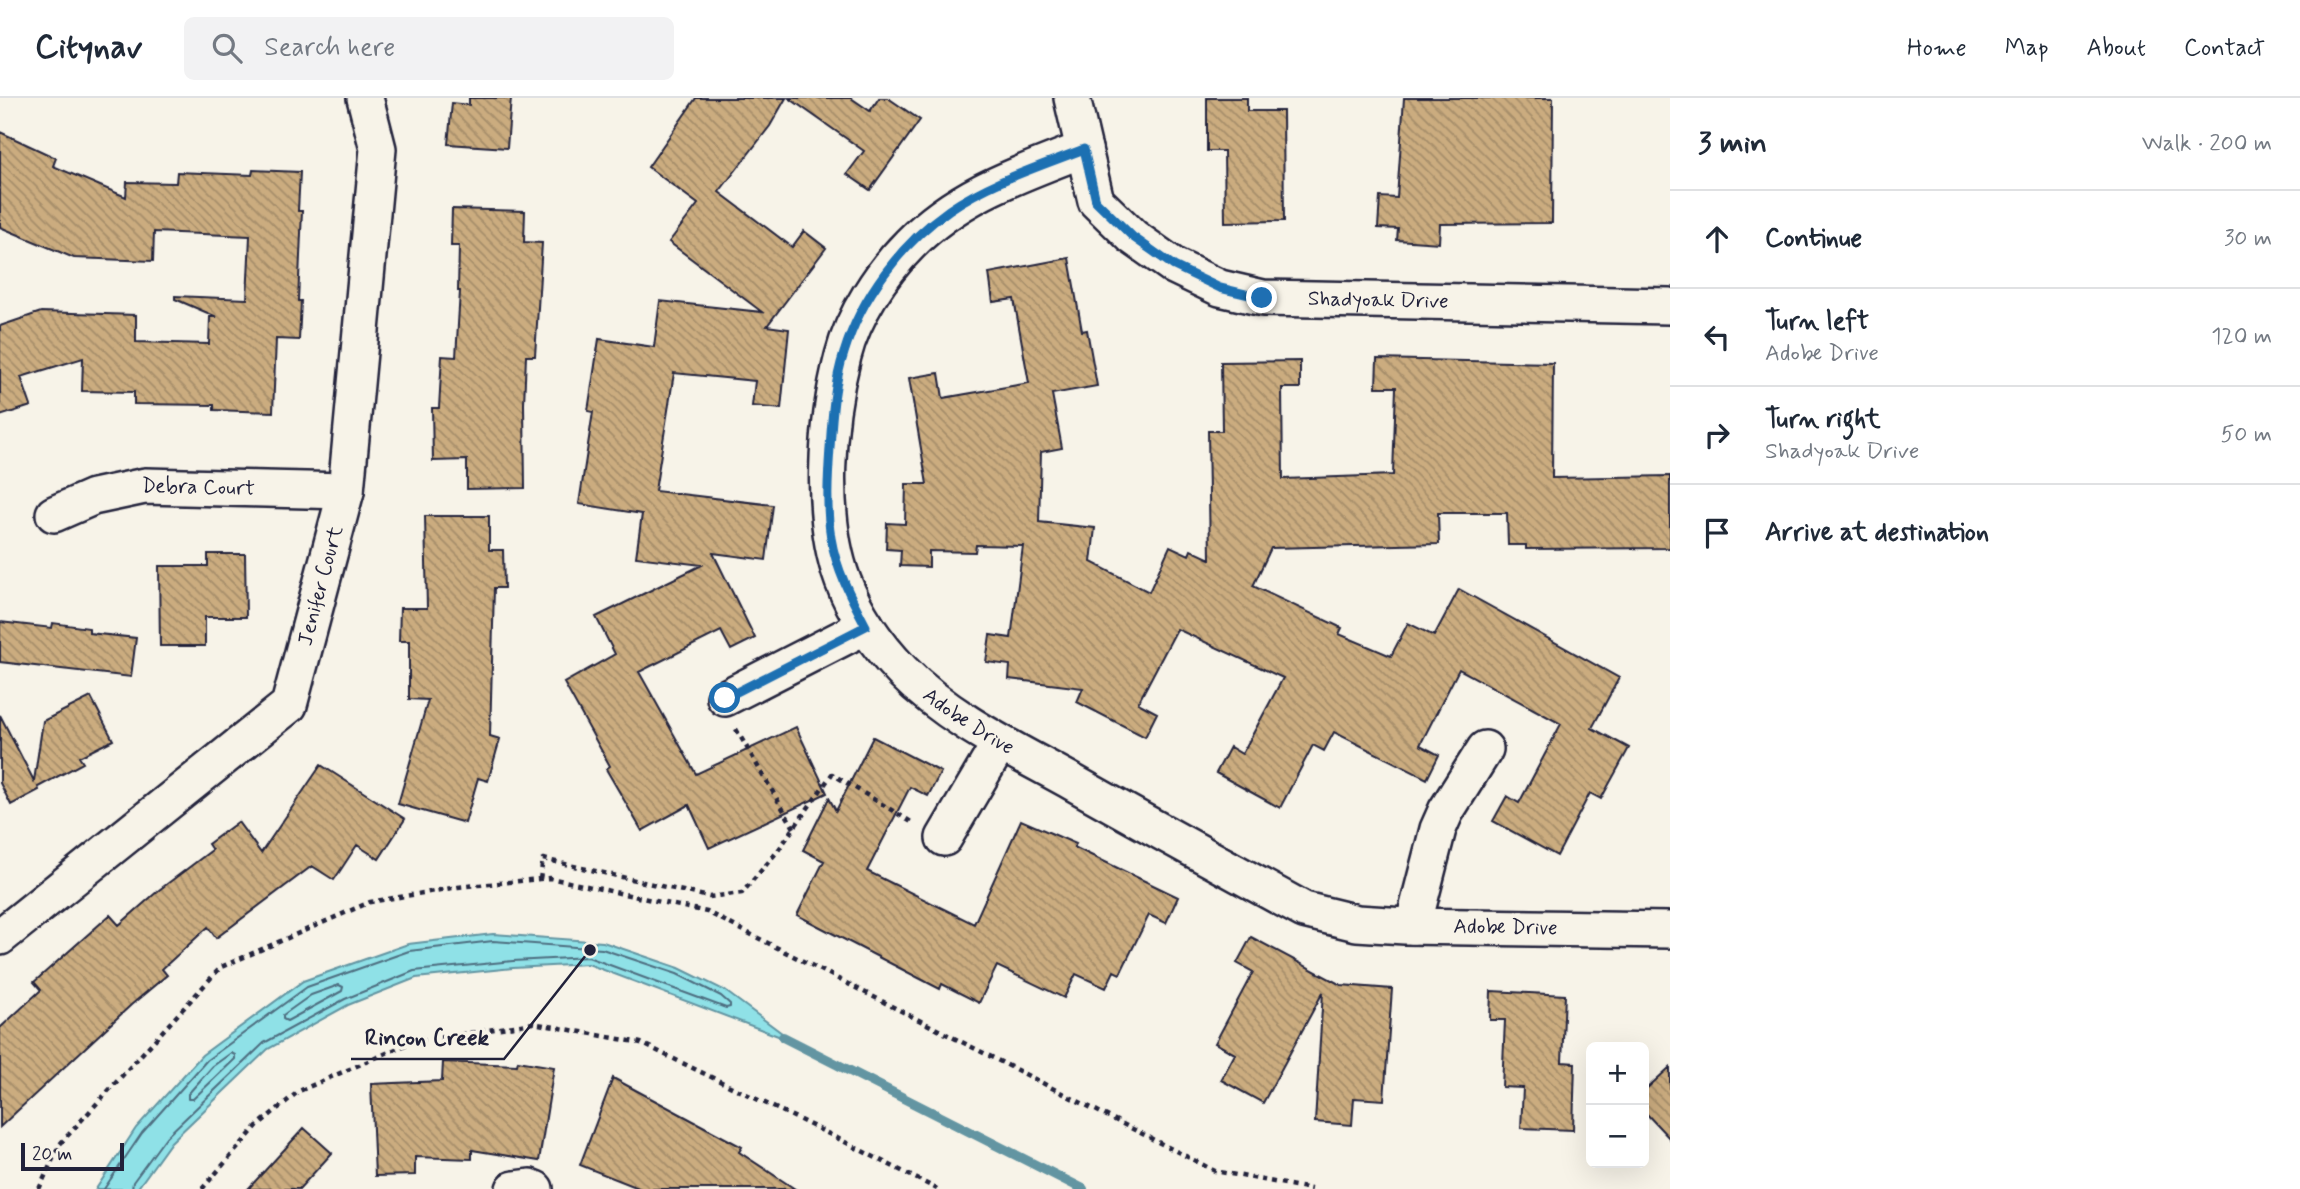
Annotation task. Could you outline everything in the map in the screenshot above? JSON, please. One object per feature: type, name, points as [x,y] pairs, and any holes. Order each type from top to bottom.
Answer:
[{"type":"street","name":"Jenifer Court","points":[[0,937],[289,705],[346,491],[378,149],[365,98]]},
{"type":"street","name":"Shadyoak Drive","points":[[1072,98],[1096,201],[1133,237],[1174,266],[1220,288],[1262,298],[1670,306]]},
{"type":"street","name":"Adobe Drive","points":[[1084,149],[992,185],[948,211],[909,244],[878,283],[859,317],[844,353],[835,396],[827,487],[831,538],[843,582],[870,634],[904,673],[975,729],[1304,910],[1357,923],[1670,930]]},
{"type":"street","name":"Debra Court","points":[[54,514],[93,497],[145,486],[346,491]]},
{"type":"street","points":[[725,698],[866,626]]},
{"type":"street","points":[[934,834],[1000,743]]},
{"type":"street","points":[[1413,926],[1438,829],[1446,811],[1485,749]]},
{"type":"street","points":[[514,1189],[535,1189]]},
{"type":"path","points":[[725,698],[733,723],[794,828]]},
{"type":"path","points":[[540,879],[543,859],[709,897],[742,893],[794,828],[832,774],[934,834]]},
{"type":"path","points":[[39,1189],[60,1144],[221,967],[370,902],[458,887],[550,878],[707,912],[1216,1171],[1311,1189]]},
{"type":"path","points":[[202,1189],[257,1126],[299,1091],[412,1042],[533,1023],[641,1043],[937,1189]]},
{"type":"water","points":[[493,934],[603,942],[679,968],[724,990],[794,1042],[588,964],[416,978],[348,1005],[268,1049],[171,1142],[137,1189],[96,1189],[136,1128],[202,1055],[303,981],[408,944]]},
{"type":"building","points":[[469,98],[511,98],[507,148],[448,144],[452,103],[469,105]]},
{"type":"building","points":[[696,98],[786,98],[770,126],[719,192],[792,247],[804,231],[826,248],[767,326],[789,329],[781,409],[752,406],[755,381],[674,373],[655,491],[773,505],[766,560],[713,553],[755,638],[731,650],[721,631],[639,672],[696,774],[796,727],[827,793],[709,848],[689,805],[642,831],[606,769],[610,766],[564,683],[615,654],[596,617],[702,565],[636,557],[642,514],[579,504],[593,412],[588,411],[599,339],[654,347],[660,301],[762,312],[669,242],[698,204],[648,167]]},
{"type":"building","points":[[789,98],[851,98],[870,111],[879,98],[888,98],[920,120],[870,190],[847,174],[864,151]]},
{"type":"building","points":[[1207,98],[1247,98],[1247,111],[1283,111],[1284,221],[1225,222],[1224,151],[1207,151]]},
{"type":"building","points":[[1404,98],[1553,98],[1552,223],[1440,224],[1439,243],[1397,240],[1398,229],[1378,228],[1380,197],[1397,198]]},
{"type":"building","points":[[0,132],[56,158],[53,166],[126,197],[127,182],[176,183],[177,172],[252,175],[253,170],[300,172],[298,211],[302,211],[299,340],[276,339],[273,412],[214,410],[214,405],[134,404],[134,392],[82,391],[83,358],[21,377],[31,406],[0,416],[0,326],[41,312],[136,315],[136,342],[209,344],[210,317],[217,317],[175,299],[175,296],[247,299],[250,236],[154,232],[153,261],[74,258],[0,227]]},
{"type":"building","points":[[452,209],[525,211],[524,242],[542,243],[535,356],[526,356],[525,488],[467,489],[467,460],[433,461],[432,408],[439,408],[442,356],[456,357],[460,291],[459,246],[451,246]]},
{"type":"building","points":[[1069,258],[1082,331],[1087,330],[1097,386],[1052,394],[1062,448],[1041,452],[1039,522],[1095,528],[1091,562],[1149,592],[1170,546],[1189,555],[1191,550],[1210,559],[1208,431],[1222,431],[1221,362],[1300,361],[1300,388],[1282,388],[1283,479],[1393,475],[1396,387],[1376,387],[1377,359],[1553,363],[1552,478],[1670,476],[1670,548],[1526,549],[1526,545],[1508,545],[1507,513],[1438,513],[1439,544],[1271,548],[1253,586],[1342,628],[1339,634],[1391,656],[1408,623],[1434,636],[1459,589],[1619,678],[1592,728],[1629,748],[1601,799],[1590,793],[1557,856],[1493,821],[1507,796],[1519,803],[1561,724],[1459,669],[1420,745],[1439,755],[1427,779],[1334,732],[1324,751],[1313,745],[1280,808],[1216,773],[1230,747],[1242,754],[1283,678],[1177,629],[1138,703],[1157,713],[1145,737],[1077,702],[1083,688],[1009,679],[1010,665],[986,662],[990,635],[1011,638],[1023,546],[976,545],[975,552],[929,551],[929,567],[900,566],[901,550],[886,549],[887,523],[905,524],[906,484],[927,484],[909,378],[939,373],[943,398],[1029,383],[1014,299],[993,302],[989,273]]},
{"type":"building","points":[[425,516],[489,516],[489,550],[503,550],[504,588],[494,588],[490,736],[500,739],[488,781],[478,778],[465,823],[398,804],[428,700],[409,699],[409,641],[399,641],[400,608],[427,608]]},
{"type":"building","points":[[208,554],[245,554],[246,617],[205,617],[205,646],[160,646],[159,566],[208,566]]},
{"type":"building","points":[[0,622],[52,628],[53,623],[89,628],[89,633],[136,638],[131,677],[0,662]]},
{"type":"building","points":[[91,697],[113,740],[79,757],[83,763],[11,805],[0,783],[0,715],[34,781],[43,721]]},
{"type":"building","points":[[873,737],[941,772],[928,796],[910,787],[867,871],[974,924],[1021,820],[1076,844],[1074,847],[1178,897],[1166,923],[1149,915],[1120,974],[1114,971],[1106,988],[1076,974],[1064,998],[997,966],[979,1003],[942,984],[940,989],[797,915],[824,861],[803,850],[829,798],[836,811]]},
{"type":"building","points":[[321,765],[405,819],[379,859],[357,845],[334,880],[312,866],[216,938],[208,927],[162,969],[167,975],[0,1127],[0,1028],[41,990],[34,982],[110,915],[119,925],[159,890],[212,850],[208,844],[238,822],[261,853]]},
{"type":"building","points":[[1251,937],[1341,985],[1392,989],[1384,1100],[1354,1098],[1352,1125],[1315,1122],[1323,992],[1263,1103],[1221,1080],[1235,1054],[1215,1043],[1253,972],[1237,963]]},
{"type":"building","points":[[1491,991],[1565,995],[1562,1062],[1575,1063],[1573,1130],[1521,1128],[1523,1088],[1502,1087],[1505,1020],[1490,1020]]},
{"type":"building","points":[[518,1061],[554,1067],[539,1161],[472,1150],[472,1159],[415,1157],[415,1175],[375,1176],[371,1084],[442,1081],[443,1062],[517,1065]]},
{"type":"building","points":[[1670,1067],[1670,1139],[1649,1116],[1649,1086]]},
{"type":"building","points":[[613,1078],[742,1147],[739,1152],[795,1189],[641,1189],[580,1165]]},
{"type":"building","points":[[304,1128],[332,1153],[299,1189],[248,1189]]},
{"type":"waterway","points":[[783,1037],[1083,1189]]},
{"type":"place","name":"Rincon Creek","points":[[590,950]]},
{"type":"route","points":[[725,698],[866,626],[843,582],[831,538],[827,487],[835,396],[844,353],[859,317],[878,283],[909,244],[948,211],[992,185],[1084,149],[1096,201],[1133,237],[1174,266],[1220,288],[1262,298]]}]
